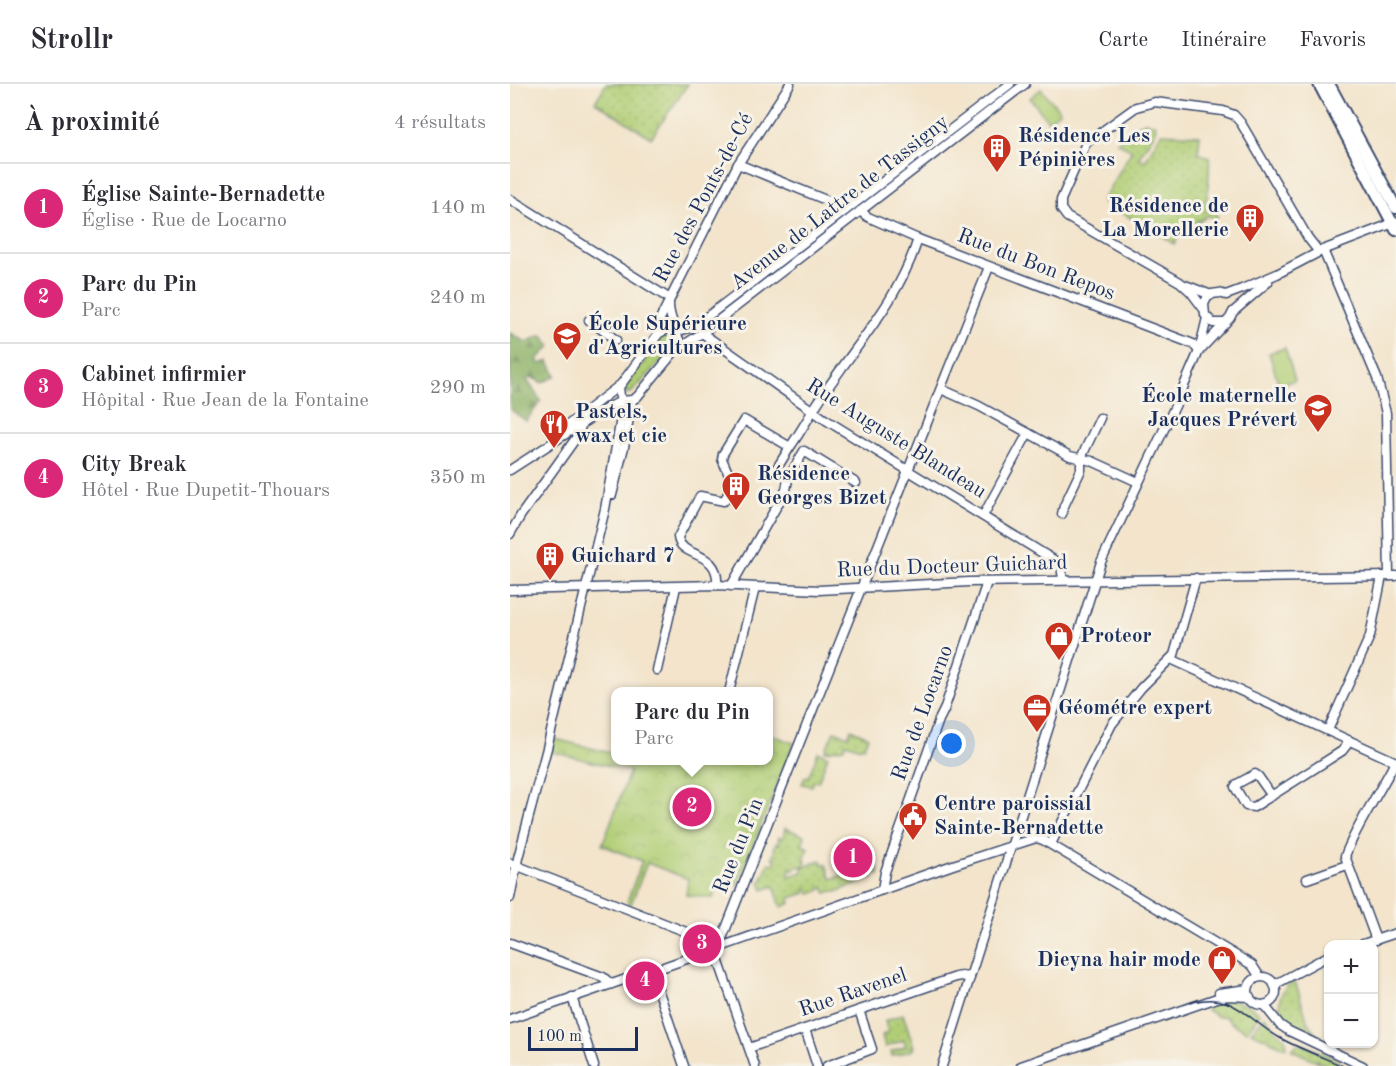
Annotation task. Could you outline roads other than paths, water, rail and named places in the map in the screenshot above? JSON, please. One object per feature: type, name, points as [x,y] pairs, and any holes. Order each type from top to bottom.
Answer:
[{"type":"main road","points":[[1319,84],[1395,225]]},
{"type":"main road","points":[[1329,84],[1396,207]]},
{"type":"street","name":"Rue des Ponts-de-Cé","points":[[536,453],[541,445],[620,385],[658,334],[658,323],[738,164],[790,84]]},
{"type":"street","name":"Avenue de Lattre de Tassigny","points":[[658,334],[666,329],[675,332],[689,328],[712,313],[1010,84]]},
{"type":"street","name":"Avenue de Lattre de Tassigny","points":[[632,400],[676,350],[702,333],[1025,84]]},
{"type":"street","points":[[1211,295],[1180,282],[1067,217],[1061,209],[1061,200],[1086,143],[1136,107],[1155,102],[1223,111],[1234,115],[1260,152],[1308,238],[1321,251],[1377,378],[1386,413],[1389,576],[1370,636],[1328,730]]},
{"type":"street","points":[[738,164],[846,210]]},
{"type":"street","points":[[510,199],[670,299]]},
{"type":"street","name":"Rue du Bon Repos","points":[[860,211],[868,217],[918,239],[1193,344],[1199,351]]},
{"type":"street","points":[[1226,295],[1276,274],[1321,251],[1395,225]]},
{"type":"street","points":[[1305,259],[1308,238]]},
{"type":"street","points":[[774,473],[814,410],[894,295],[910,263],[918,239]]},
{"type":"street","name":"Rue du Pin","points":[[715,949],[723,936],[989,267]]},
{"type":"street","points":[[1199,351],[1233,312],[1276,274]]},
{"type":"street","points":[[942,1066],[1107,548],[1199,351],[1207,318],[1203,308],[1191,292],[1180,282]]},
{"type":"street","points":[[1203,308],[1206,299],[1219,293],[1226,295],[1232,302],[1233,312]]},
{"type":"street","name":"Rue des Ponts-de-Cé","points":[[670,299],[669,312],[680,341],[676,350]]},
{"type":"street","points":[[1207,318],[1215,323],[1224,322]]},
{"type":"street","points":[[589,320],[616,340]]},
{"type":"street","name":"Rue Auguste Blandeau","points":[[702,333],[826,420],[1058,564],[1063,579]]},
{"type":"street","points":[[510,898],[513,865],[605,509],[620,424],[621,401],[618,390],[620,385]]},
{"type":"street","points":[[941,390],[979,406],[1070,456],[1081,458],[1138,482]]},
{"type":"street","points":[[510,470],[621,401],[632,400],[620,468],[611,498],[605,509]]},
{"type":"street","points":[[510,534],[572,444],[592,407]]},
{"type":"street","points":[[1062,514],[1081,470],[1081,458],[1100,418]]},
{"type":"street","points":[[717,585],[716,567],[681,545],[678,541],[679,535],[700,496],[724,501],[729,493],[733,484],[722,459],[723,454],[744,420],[790,447]]},
{"type":"street","points":[[983,516],[1028,433]]},
{"type":"street","points":[[564,435],[570,435],[572,444]]},
{"type":"street","points":[[731,586],[786,490],[788,479],[804,451],[856,483]]},
{"type":"street","name":"Rue du Docteur Guichard","points":[[510,591],[717,585],[789,590],[861,589],[1063,579],[1389,576]]},
{"type":"street","points":[[1050,844],[1112,724],[1175,651],[1196,578]]},
{"type":"street","name":"Rue de Locarno","points":[[882,890],[885,872],[951,690],[987,582]]},
{"type":"street","points":[[657,670],[676,587]]},
{"type":"street","points":[[730,687],[755,588]]},
{"type":"street","points":[[1171,658],[1396,762],[1382,789],[1370,805],[1345,856],[1376,940],[1396,933]]},
{"type":"street","points":[[1272,796],[1255,774],[1235,786],[1246,806],[1251,808],[1272,796],[1342,751],[1350,741]]},
{"type":"street","points":[[510,1019],[635,976],[653,974],[658,969],[1036,838],[1050,844],[1252,965],[1260,977]]},
{"type":"street","points":[[513,865],[710,940],[755,1066]]},
{"type":"street","points":[[1307,879],[1347,865]]},
{"type":"street","points":[[510,943],[603,977],[611,984]]},
{"type":"street","points":[[1274,985],[1324,959]]},
{"type":"street","points":[[653,974],[684,1066]]},
{"type":"street","name":"Rue Ravenel","points":[[749,1048],[956,977],[970,978]]},
{"type":"street","points":[[1264,1005],[1273,999],[1276,992],[1274,985],[1268,979],[1260,977],[1252,981],[1249,993],[1256,1003],[1264,1005],[1280,1025],[1296,1035],[1363,1066]]},
{"type":"street","points":[[1021,1066],[1194,1004],[1249,993]]},
{"type":"street","points":[[572,998],[594,1066]]},
{"type":"street","points":[[1273,999],[1280,1025]]},
{"type":"street","points":[[827,1066],[872,1049],[859,1010]]},
{"type":"street","points":[[805,1029],[817,1066]]},
{"type":"tram line","points":[[1190,1003],[1205,1000],[1229,1003],[1280,1038],[1343,1066]]},
{"type":"place","name":"Résidence Les Pépinières","points":[[997,174]]},
{"type":"place","name":"Résidence de La Morellerie","points":[[1250,244]]},
{"type":"place","name":"École Supérieure d'Agricultures","points":[[567,362]]},
{"type":"place","name":"École maternelle Jacques Prévert","points":[[1318,434]]},
{"type":"place","name":"Pastels, wax et cie","points":[[554,450]]},
{"type":"place","name":"Résidence Georges Bizet","points":[[736,512]]},
{"type":"place","name":"Guichard 7","points":[[550,582]]},
{"type":"place","name":"Proteor","points":[[1059,662]]},
{"type":"place","name":"Géométre expert","points":[[1037,734]]},
{"type":"place","name":"Parc du Pin","points":[[692,807]]},
{"type":"place","name":"Centre paroissial Sainte-Bernadette","points":[[913,842]]},
{"type":"place","name":"Église Sainte-Bernadette","points":[[853,858]]},
{"type":"place","name":"Cabinet infirmier","points":[[702,944]]},
{"type":"place","name":"City Break","points":[[645,981]]},
{"type":"place","name":"Dieyna hair mode","points":[[1222,986]]}]
